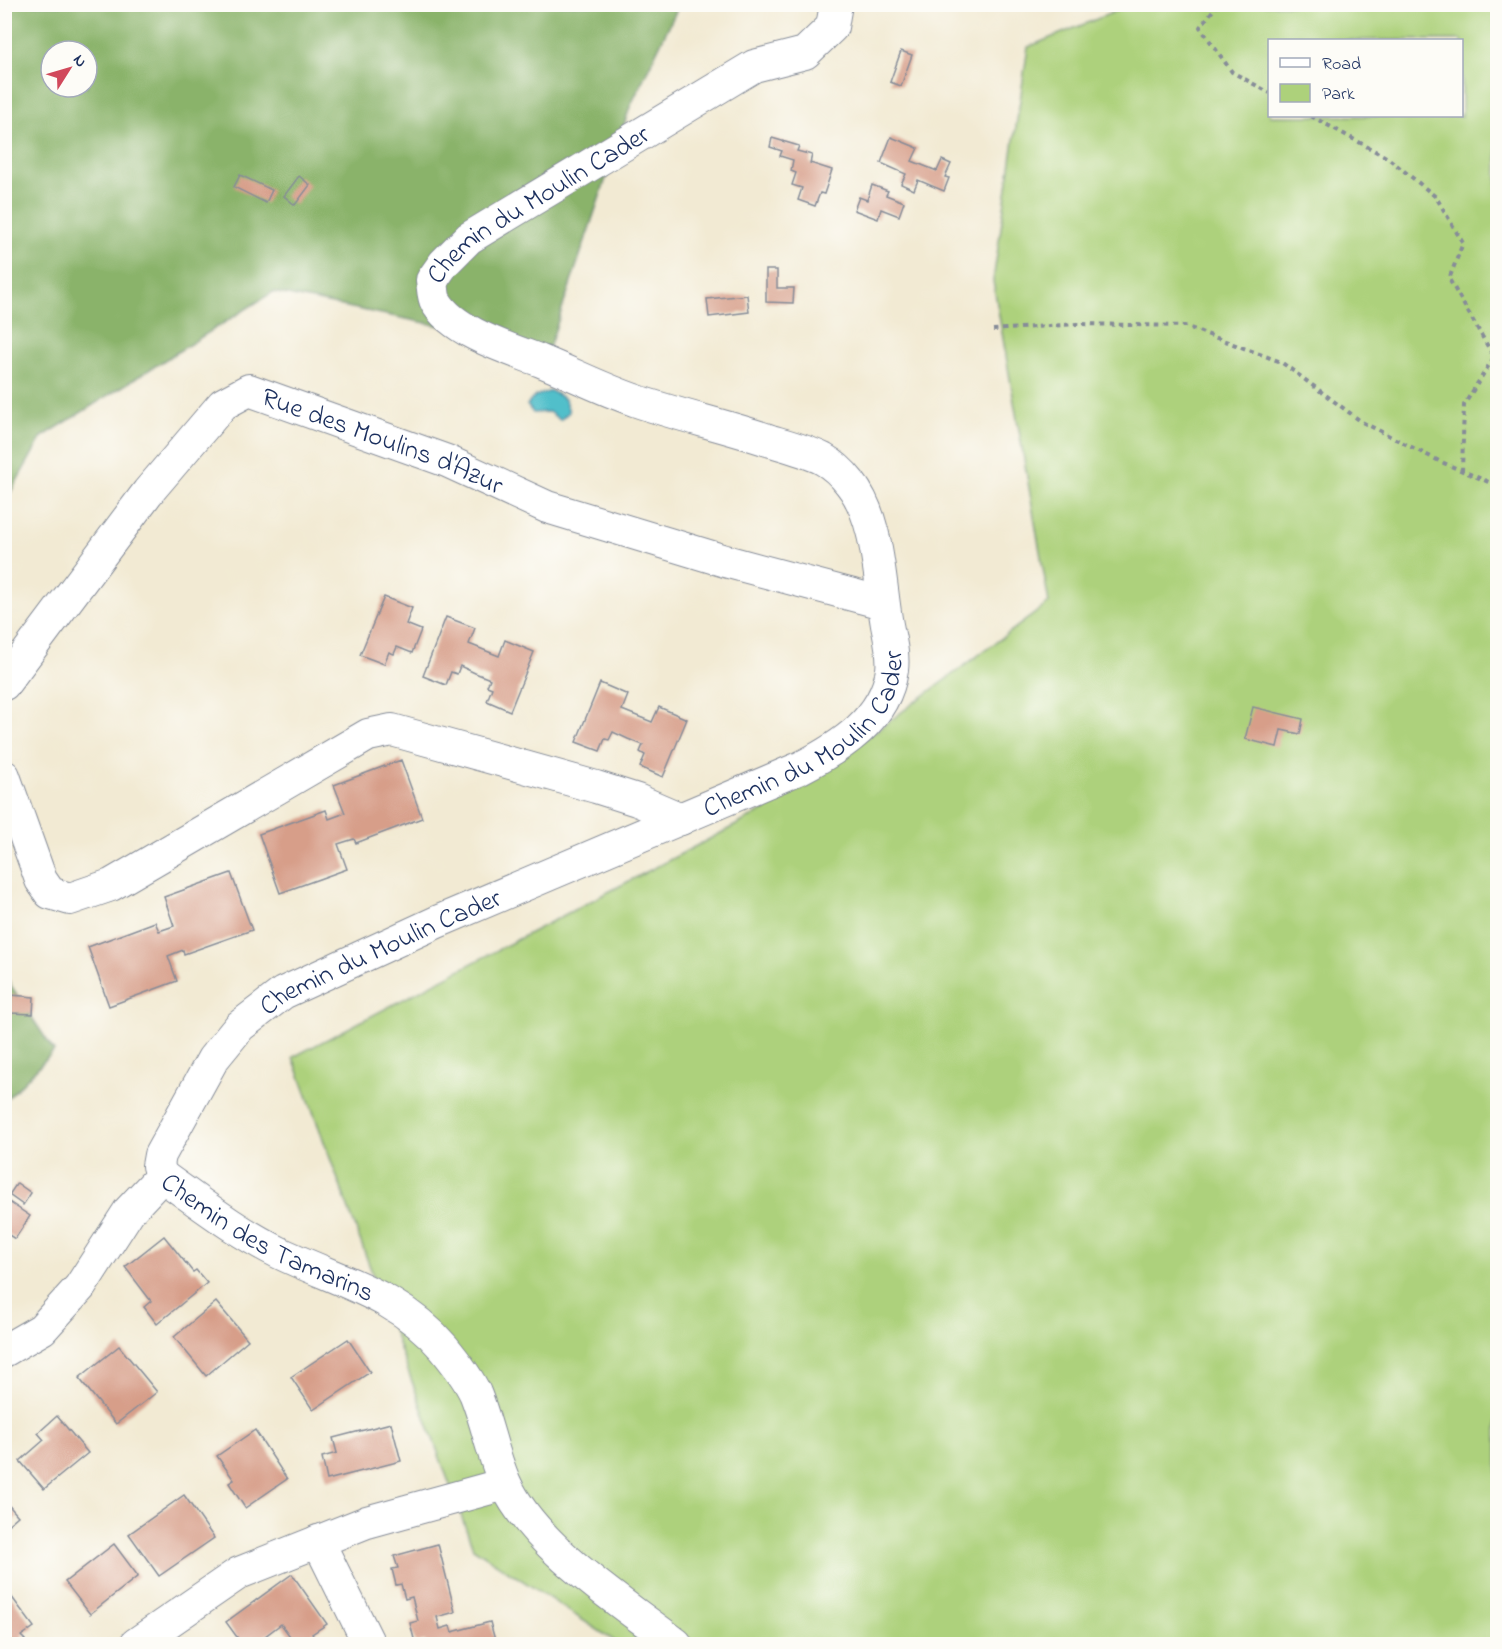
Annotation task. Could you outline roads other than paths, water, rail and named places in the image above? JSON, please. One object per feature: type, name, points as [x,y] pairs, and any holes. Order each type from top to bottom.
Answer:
[{"type":"street","name":"Chemin du Moulin Cader","points":[[162,1176],[158,1166],[160,1155],[213,1059],[240,1026],[283,993],[437,922],[763,784],[824,755],[867,722],[878,709],[886,693],[892,669],[891,646],[871,523],[862,501],[850,482],[824,460],[726,426],[636,401],[482,339],[452,320],[435,302],[432,280],[444,263],[469,238],[754,66],[805,53],[832,27],[836,4]]},
{"type":"street","name":"Rue des Moulins d'Azur","points":[[4,684],[148,492],[223,404],[249,390],[447,461],[547,507],[725,561],[883,603]]},
{"type":"street","points":[[4,776],[41,880],[50,893],[70,899],[111,885],[368,735],[392,730],[596,787],[637,800],[681,819]]},
{"type":"street","name":"Chemin des Tamarins","points":[[4,1352],[42,1329],[80,1287],[129,1210],[162,1176],[236,1229],[281,1253],[370,1291],[412,1318],[443,1348],[474,1390],[505,1484],[531,1524],[568,1562],[676,1644]]},
{"type":"street","points":[[136,1644],[239,1573],[368,1522],[505,1484]]},
{"type":"street","points":[[318,1540],[369,1644]]},
{"type":"water","points":[[551,391],[565,399],[569,412],[560,420],[549,412],[533,413],[527,405],[535,396]]}]
